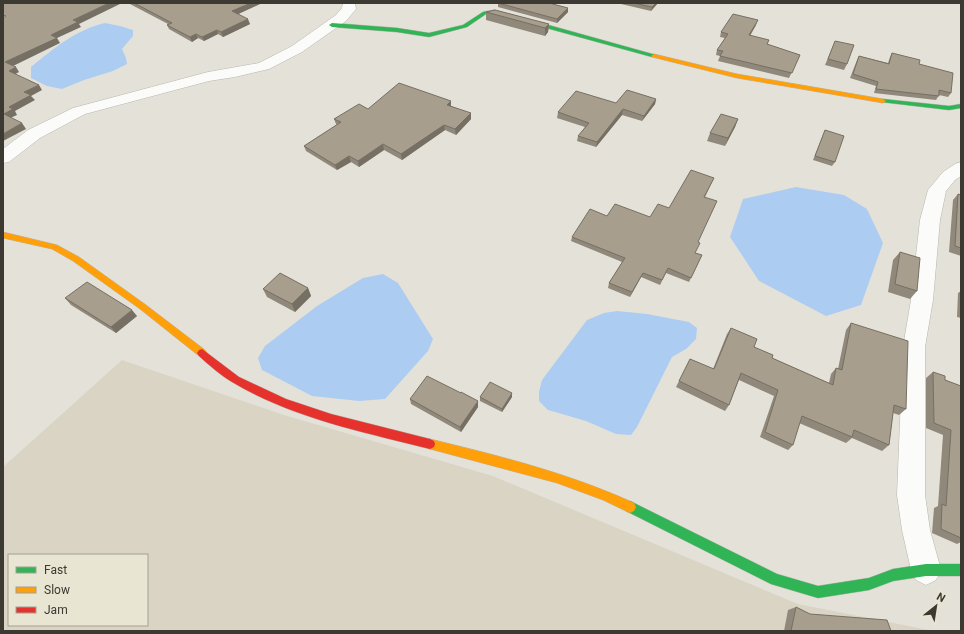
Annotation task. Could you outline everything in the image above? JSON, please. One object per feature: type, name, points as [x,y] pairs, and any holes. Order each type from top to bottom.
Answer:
[{"type":"street","points":[[3,158],[34,134],[79,111],[208,77],[235,73],[264,66],[297,49],[332,25],[341,18],[349,8],[349,3]]},
{"type":"street","points":[[332,25],[397,30],[429,35],[465,26],[485,13],[495,12],[687,65],[737,76],[877,100],[949,108],[961,106]]},
{"type":"street","points":[[926,570],[916,530],[912,495],[912,397],[914,347],[922,300],[930,220],[937,190],[949,176],[961,168]]},
{"type":"street","points":[[3,235],[54,247],[76,259],[143,307],[236,379],[276,399],[319,416],[496,461],[576,484],[612,498],[775,580],[818,592],[869,584],[893,575],[926,570],[961,570]]},
{"type":"shaded area","points":[[122,360],[284,415],[493,476],[798,604],[934,631],[3,631],[3,467]]},
{"type":"water","points":[[105,23],[133,30],[133,36],[122,49],[127,64],[113,71],[62,89],[47,86],[31,78],[31,67],[66,40],[85,30]]},
{"type":"water","points":[[796,187],[844,195],[867,209],[883,243],[861,305],[826,316],[759,281],[730,237],[743,199]]},
{"type":"water","points":[[383,274],[398,283],[433,339],[428,351],[385,399],[359,401],[312,396],[262,370],[258,358],[265,346],[317,306],[363,278]]},
{"type":"water","points":[[617,311],[647,314],[689,322],[697,328],[696,339],[686,349],[672,357],[637,427],[631,435],[616,434],[586,421],[548,410],[539,401],[539,392],[542,380],[587,320],[604,313]]},
{"type":"building","points":[[3,3],[109,3],[73,20],[78,22],[51,35],[57,38],[5,62],[16,67],[9,71],[39,85],[24,92],[31,95],[9,107],[13,109],[4,114],[22,123],[3,134],[3,18],[6,16],[3,15]]},
{"type":"building","points":[[134,3],[251,3],[232,11],[248,19],[221,32],[217,30],[202,37],[196,34],[190,37],[167,25],[172,23]]},
{"type":"building","points":[[498,3],[549,3],[568,8],[557,19]]},
{"type":"building","points":[[634,3],[656,3],[652,7]]},
{"type":"building","points":[[495,10],[549,24],[545,28],[486,12]]},
{"type":"building","points":[[733,14],[758,20],[749,35],[769,40],[767,44],[800,55],[792,73],[720,56],[723,51],[717,50],[728,34],[721,32]]},
{"type":"building","points":[[835,41],[854,45],[847,64],[828,59]]},
{"type":"building","points":[[892,53],[920,60],[919,64],[953,73],[951,93],[939,90],[939,96],[876,89],[878,82],[853,74],[859,56],[889,64]]},
{"type":"building","points":[[399,83],[451,101],[447,105],[471,113],[455,129],[444,125],[401,154],[383,144],[358,161],[349,156],[335,165],[304,146],[341,122],[334,119],[359,104],[368,109]]},
{"type":"building","points":[[627,90],[656,99],[644,116],[623,109],[597,142],[578,136],[589,123],[558,112],[576,91],[616,103]]},
{"type":"building","points":[[721,114],[738,119],[728,138],[710,133]]},
{"type":"building","points":[[825,130],[844,136],[835,162],[815,156]]},
{"type":"building","points":[[691,170],[714,178],[704,197],[717,201],[698,242],[700,243],[695,253],[702,255],[691,278],[668,268],[662,280],[643,273],[632,292],[609,283],[625,258],[572,237],[590,209],[607,216],[615,204],[650,217],[658,204],[669,208]]},
{"type":"building","points":[[958,194],[961,195],[961,248],[955,246]]},
{"type":"building","points":[[900,252],[920,258],[917,291],[895,284]]},
{"type":"building","points":[[280,273],[308,288],[292,304],[263,289]]},
{"type":"building","points":[[87,282],[132,310],[111,327],[65,298]]},
{"type":"building","points":[[851,323],[908,341],[906,409],[894,405],[889,445],[854,430],[852,437],[802,416],[793,445],[765,432],[778,390],[741,373],[729,405],[679,381],[690,359],[714,369],[731,328],[757,339],[754,347],[773,355],[772,358],[833,385],[836,368],[842,370]]},
{"type":"building","points":[[933,372],[945,376],[945,380],[961,386],[961,538],[941,529],[942,504],[946,506],[951,430],[934,423]]},
{"type":"building","points":[[427,376],[478,401],[460,427],[410,399]]},
{"type":"building","points":[[490,382],[512,393],[502,409],[480,397]]},
{"type":"building","points":[[796,607],[810,614],[887,620],[891,631],[791,631]]},
{"type":"traffic: fast","points":[[332,25],[397,30],[429,35],[465,26],[485,13],[495,12],[654,56]]},
{"type":"traffic: fast","points":[[883,101],[949,108],[961,106]]},
{"type":"traffic: fast","points":[[630,507],[775,580],[818,592],[869,584],[893,575],[926,570],[961,570]]},
{"type":"traffic: slow","points":[[654,56],[737,76],[883,101]]},
{"type":"traffic: slow","points":[[3,235],[54,247],[76,259],[143,307],[202,353]]},
{"type":"traffic: slow","points":[[430,444],[532,470],[582,486],[630,507]]},
{"type":"traffic: jam","points":[[202,353],[236,380],[282,402],[306,411],[355,425],[430,444]]}]
